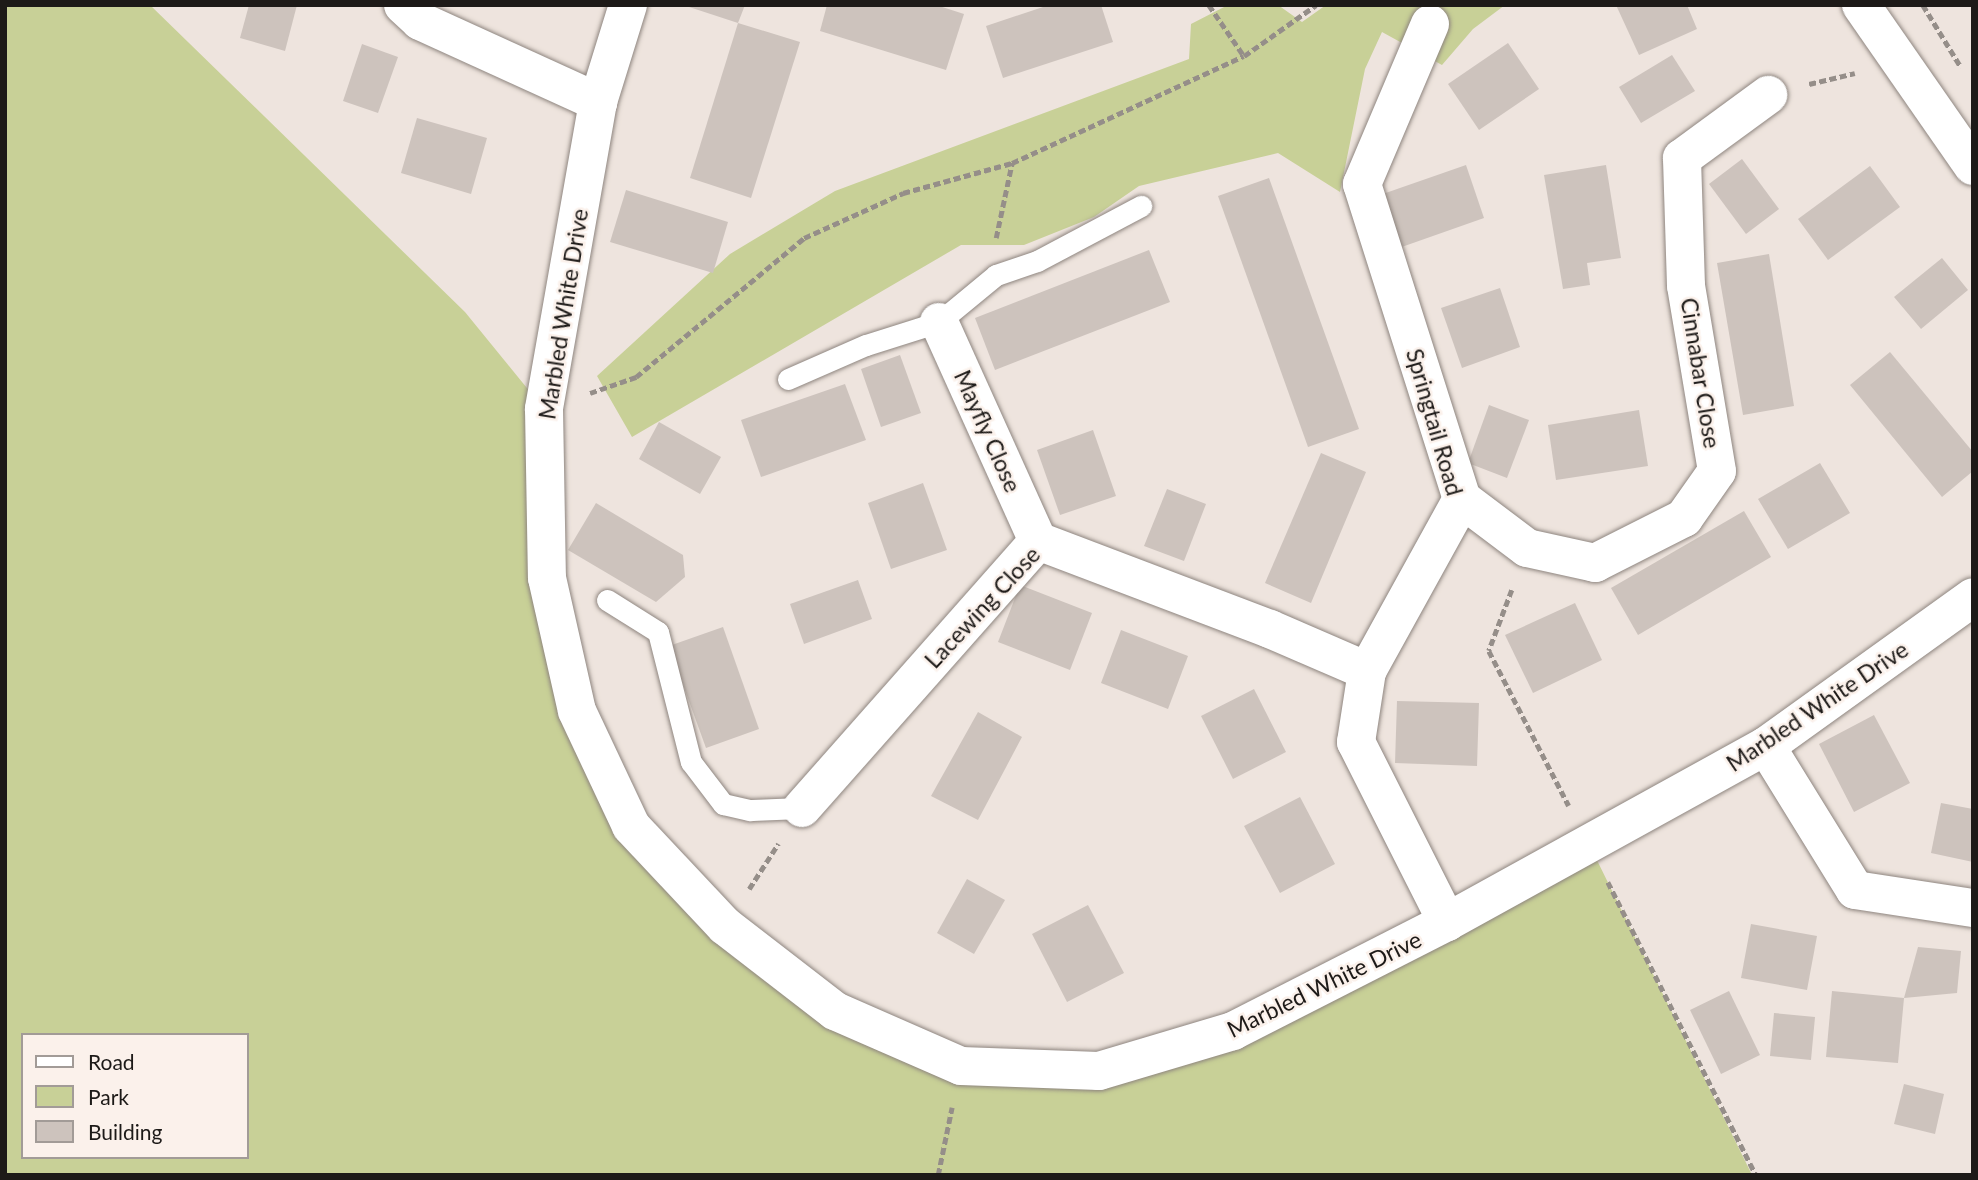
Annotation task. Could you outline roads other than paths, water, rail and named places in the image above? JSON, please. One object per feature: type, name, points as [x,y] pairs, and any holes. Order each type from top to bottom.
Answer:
[{"type":"street","points":[[403,5],[420,21],[598,102]]},
{"type":"street","name":"Marbled White Drive","points":[[628,5],[598,102],[544,409],[547,578],[578,711],[631,826],[725,926],[835,1011],[961,1066],[1099,1071],[1233,1031],[1447,922],[1766,746],[1973,597]]},
{"type":"street","points":[[1861,5],[1898,62],[1973,166]]},
{"type":"street","name":"Springtail Road","points":[[1430,24],[1362,184],[1462,499],[1367,671],[1356,742],[1447,922]]},
{"type":"street","name":"Cinnabar Close","points":[[1462,499],[1527,548],[1595,563],[1684,518],[1717,471],[1686,286],[1682,158],[1768,95]]},
{"type":"street","name":"Mayfly Close","points":[[939,322],[1038,541]]},
{"type":"street","name":"Lacewing Close","points":[[802,808],[1038,541],[1270,629],[1367,671]]},
{"type":"street","points":[[1766,746],[1855,890],[1973,908]]},
{"type":"lane","points":[[788,379],[866,345],[939,322],[996,275],[1038,261],[1141,206]]},
{"type":"lane","points":[[607,600],[658,632],[691,762],[723,804],[750,810],[802,808]]}]
